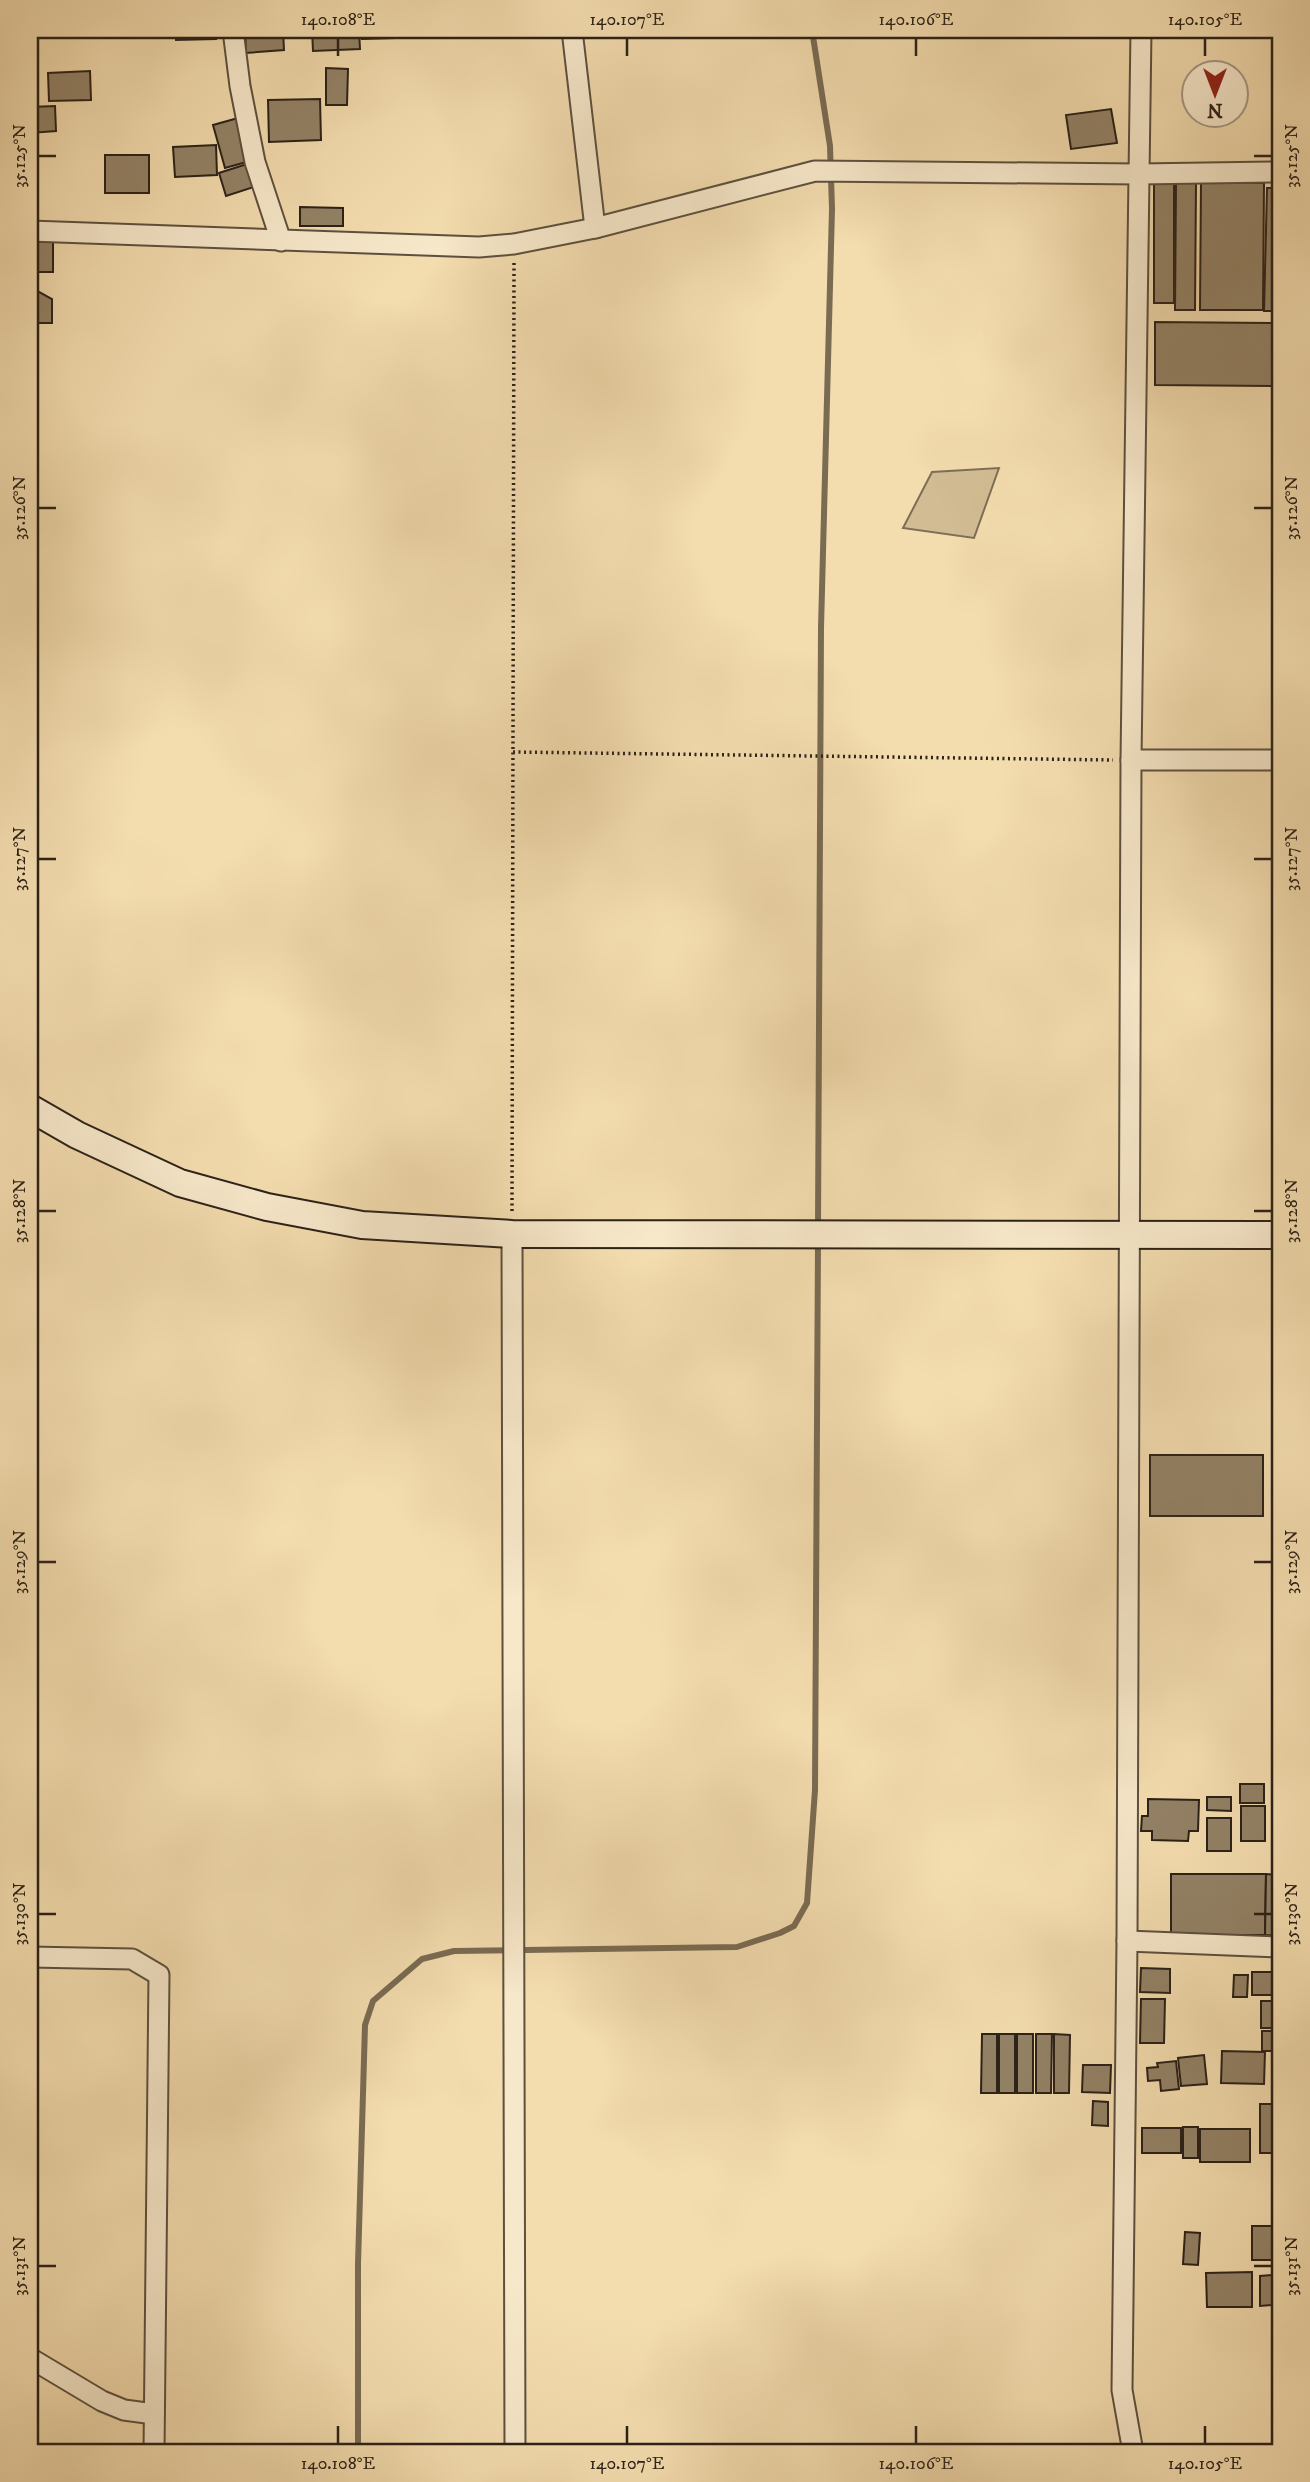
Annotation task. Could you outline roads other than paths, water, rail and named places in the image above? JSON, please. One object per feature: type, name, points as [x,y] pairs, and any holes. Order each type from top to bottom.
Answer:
[{"type":"street","points":[[233,30],[240,86],[255,162],[281,242]]},
{"type":"street","points":[[572,30],[595,228]]},
{"type":"street","points":[[1133,2452],[1122,2390],[1127,1941],[1131,760],[1141,30]]},
{"type":"street","points":[[30,231],[479,247],[514,244],[595,228],[815,171],[1139,174],[1280,172]]},
{"type":"street","points":[[1131,760],[1280,760]]},
{"type":"street","points":[[30,1108],[77,1135],[180,1183],[267,1207],[362,1225],[512,1234],[1280,1235]]},
{"type":"street","points":[[512,1234],[515,2452]]},
{"type":"street","points":[[1127,1941],[1280,1947]]},
{"type":"street","points":[[30,1957],[132,1959],[159,1975],[153,2452]]},
{"type":"street","points":[[30,2358],[102,2401],[124,2410],[154,2414]]},
{"type":"waterway","points":[[812,30],[830,146],[832,209],[821,628],[818,1226]]},
{"type":"waterway","points":[[358,2452],[358,2264],[365,2025],[373,2001],[422,1959],[454,1951],[737,1947],[794,1926],[807,1903],[815,1790],[818,1241]]}]
